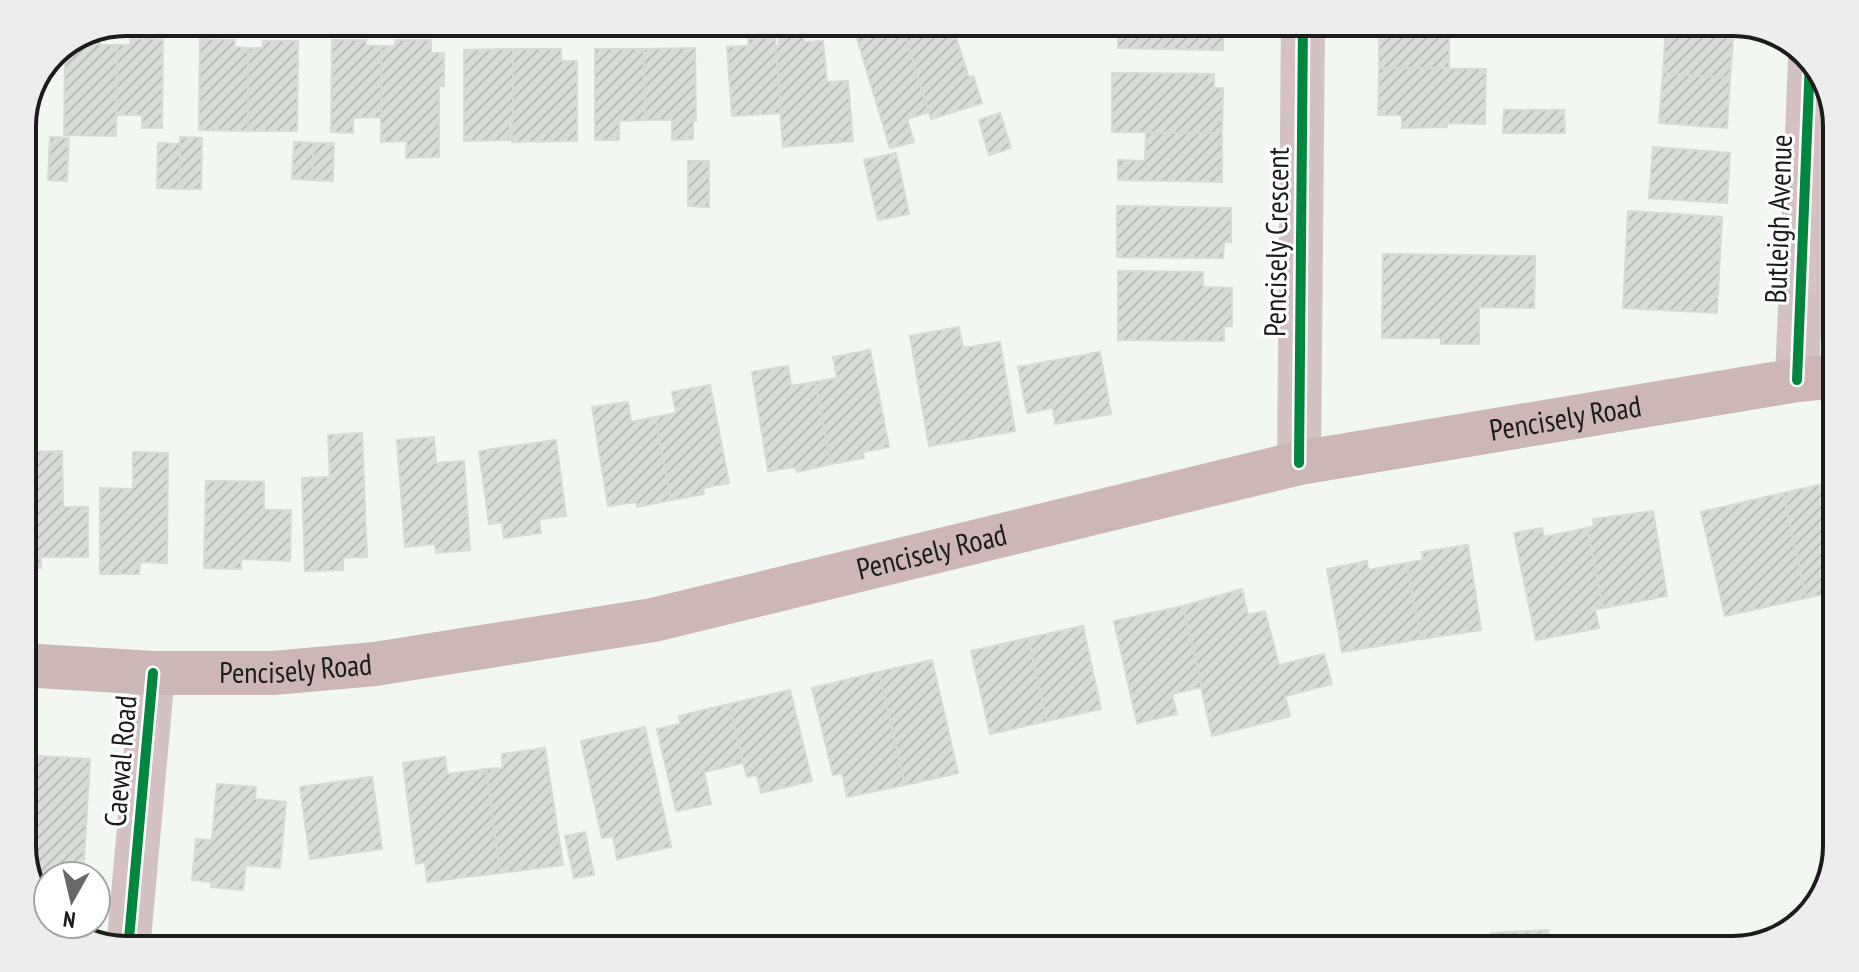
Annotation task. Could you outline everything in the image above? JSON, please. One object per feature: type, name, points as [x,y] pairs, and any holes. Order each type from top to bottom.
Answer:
[{"type":"main road","name":"Pencisely Road","points":[[36,666],[153,673],[273,673],[375,664],[653,620],[1299,463],[1817,378]]},
{"type":"street","name":"Pencisely Crescent","points":[[1299,463],[1303,36]]},
{"type":"street","name":"Butleigh Avenue","points":[[1810,80],[1817,378]]},
{"type":"street","name":"Caewal Road","points":[[129,936],[153,673]]},
{"type":"building","points":[[803,36],[804,42],[823,41],[827,82],[848,81],[853,141],[783,147],[775,46],[779,46],[779,37]]},
{"type":"building","points":[[856,36],[905,36],[929,112],[907,119],[914,142],[890,148]]},
{"type":"building","points":[[905,36],[956,36],[969,78],[973,76],[982,103],[931,119]]},
{"type":"building","points":[[1118,36],[1223,36],[1223,50],[1118,48]]},
{"type":"building","points":[[1379,36],[1449,36],[1449,68],[1379,68]]},
{"type":"building","points":[[1665,36],[1733,36],[1730,78],[1663,73]]},
{"type":"building","points":[[775,37],[781,113],[732,116],[727,47],[749,46],[748,39]]},
{"type":"building","points":[[130,38],[163,39],[162,128],[142,128],[142,115],[116,115],[117,45],[131,45]]},
{"type":"building","points":[[200,39],[235,40],[234,47],[248,48],[248,131],[199,130]]},
{"type":"building","points":[[100,40],[100,45],[117,45],[116,136],[64,135],[65,60]]},
{"type":"building","points":[[332,40],[366,40],[366,46],[381,46],[381,117],[353,118],[353,133],[331,132]]},
{"type":"building","points":[[395,40],[431,40],[431,53],[444,53],[444,86],[439,86],[439,157],[406,158],[407,141],[381,142],[381,46],[395,46]]},
{"type":"building","points":[[263,41],[298,41],[297,131],[248,131],[248,48],[263,48]]},
{"type":"building","points":[[695,48],[696,121],[693,121],[693,139],[672,140],[672,120],[645,120],[644,49]]},
{"type":"building","points":[[513,49],[561,49],[561,61],[577,61],[577,141],[512,142]]},
{"type":"building","points":[[513,49],[510,140],[464,141],[464,50]]},
{"type":"building","points":[[595,49],[644,49],[645,120],[619,121],[619,140],[595,140]]},
{"type":"building","points":[[1379,68],[1486,69],[1485,124],[1447,123],[1447,127],[1402,128],[1402,115],[1378,115]]},
{"type":"building","points":[[1112,73],[1214,74],[1214,88],[1223,88],[1222,133],[1112,132]]},
{"type":"building","points":[[1663,73],[1730,78],[1727,128],[1659,123]]},
{"type":"building","points":[[1504,110],[1564,110],[1565,133],[1503,133]]},
{"type":"building","points":[[1000,113],[1011,148],[989,155],[979,120]]},
{"type":"building","points":[[1146,133],[1222,133],[1222,182],[1118,180],[1118,160],[1145,161]]},
{"type":"building","points":[[50,137],[69,138],[67,181],[48,180]]},
{"type":"building","points":[[180,137],[202,138],[201,189],[179,189]]},
{"type":"building","points":[[294,142],[314,143],[312,180],[292,179]]},
{"type":"building","points":[[158,143],[180,144],[179,189],[157,188]]},
{"type":"building","points":[[314,143],[334,143],[333,181],[312,180]]},
{"type":"building","points":[[1653,147],[1730,153],[1727,203],[1649,198]]},
{"type":"building","points":[[896,153],[909,214],[878,220],[864,160]]},
{"type":"building","points":[[688,161],[709,161],[709,207],[688,206]]},
{"type":"building","points":[[1117,206],[1231,208],[1231,242],[1224,242],[1223,258],[1117,257]]},
{"type":"building","points":[[1628,211],[1722,217],[1717,313],[1623,308]]},
{"type":"building","points":[[1383,254],[1535,256],[1534,308],[1479,307],[1479,344],[1441,344],[1441,338],[1382,338]]},
{"type":"building","points":[[1118,271],[1203,272],[1203,287],[1232,288],[1232,326],[1224,326],[1224,341],[1118,340]]},
{"type":"building","points":[[959,327],[963,348],[1000,342],[1015,431],[929,446],[910,336]]},
{"type":"building","points":[[870,350],[889,447],[863,452],[864,458],[831,464],[815,382],[837,378],[833,357]]},
{"type":"building","points":[[1100,352],[1111,414],[1055,424],[1053,408],[1027,413],[1018,367]]},
{"type":"building","points":[[788,366],[791,386],[815,382],[831,464],[797,472],[796,467],[768,471],[752,372]]},
{"type":"building","points":[[710,385],[729,483],[703,488],[704,494],[671,500],[655,417],[676,413],[672,392]]},
{"type":"building","points":[[628,402],[631,422],[655,417],[671,500],[637,507],[636,502],[608,506],[592,407]]},
{"type":"building","points":[[362,433],[367,557],[343,558],[343,570],[305,571],[302,478],[330,477],[328,435]]},
{"type":"building","points":[[434,437],[436,463],[464,461],[470,550],[436,553],[435,544],[405,547],[397,440]]},
{"type":"building","points":[[556,440],[566,516],[539,519],[541,533],[504,538],[502,522],[489,524],[479,451]]},
{"type":"building","points":[[62,451],[63,507],[88,507],[88,557],[41,557],[41,568],[36,568],[36,452]]},
{"type":"building","points":[[133,452],[168,453],[167,563],[140,562],[139,574],[100,574],[100,488],[133,489]]},
{"type":"building","points":[[206,481],[264,482],[264,510],[291,510],[290,561],[241,559],[241,569],[204,568]]},
{"type":"building","points":[[1823,484],[1823,594],[1806,598],[1783,493]]},
{"type":"building","points":[[1783,493],[1806,598],[1725,616],[1701,512]]},
{"type":"building","points":[[1653,511],[1667,596],[1603,608],[1587,528],[1594,526],[1593,519]]},
{"type":"building","points":[[1542,528],[1544,537],[1587,528],[1603,608],[1595,609],[1599,628],[1536,640],[1514,533]]},
{"type":"building","points":[[1468,545],[1481,630],[1421,639],[1406,563],[1423,560],[1422,552]]},
{"type":"building","points":[[1367,561],[1368,570],[1406,563],[1421,639],[1342,652],[1327,569]]},
{"type":"building","points":[[1242,589],[1248,615],[1265,611],[1279,665],[1324,654],[1332,684],[1285,696],[1290,716],[1212,736],[1183,606]]},
{"type":"building","points":[[1183,606],[1202,687],[1172,694],[1177,714],[1137,723],[1114,621]]},
{"type":"building","points":[[1083,626],[1101,709],[1047,721],[1028,638]]},
{"type":"building","points":[[1028,638],[1047,721],[990,734],[971,651]]},
{"type":"building","points":[[932,660],[958,773],[905,785],[879,672]]},
{"type":"building","points":[[879,672],[905,785],[847,797],[842,773],[833,775],[812,688]]},
{"type":"building","points":[[790,690],[812,781],[761,793],[757,775],[747,777],[729,704]]},
{"type":"building","points":[[729,704],[743,763],[704,772],[711,804],[676,811],[657,729],[680,724],[679,716]]},
{"type":"building","points":[[645,727],[671,847],[617,859],[613,836],[602,838],[581,741]]},
{"type":"building","points":[[545,748],[563,865],[500,873],[486,769],[503,768],[502,754]]},
{"type":"building","points":[[36,756],[90,759],[84,860],[37,860]]},
{"type":"building","points":[[445,757],[447,774],[486,769],[500,873],[427,882],[425,862],[416,864],[403,763]]},
{"type":"building","points":[[372,777],[382,849],[310,859],[300,787]]},
{"type":"building","points":[[217,784],[256,787],[255,799],[286,802],[280,868],[246,865],[243,890],[211,887],[211,882],[192,880],[196,839],[212,840]]},
{"type":"building","points":[[585,832],[594,875],[574,878],[565,836]]},
{"type":"building","points":[[1548,930],[1548,936],[1491,936],[1491,933]]},
{"type":"cycle path","points":[[1299,463],[1303,36]]},
{"type":"cycle path","points":[[1797,380],[1809,78]]},
{"type":"cycle path","points":[[129,936],[153,673]]}]
